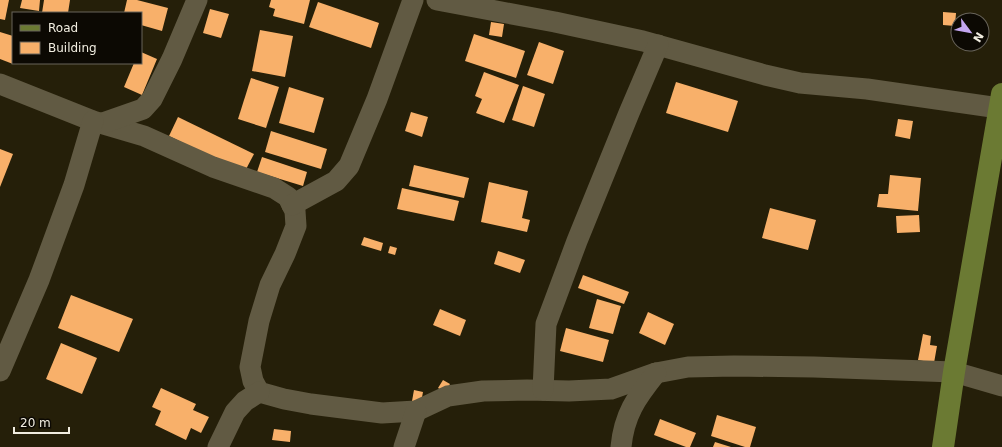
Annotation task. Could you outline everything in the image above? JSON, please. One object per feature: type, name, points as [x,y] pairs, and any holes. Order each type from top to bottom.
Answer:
[{"type":"main road","points":[[943,447],[954,372],[1001,101]]},
{"type":"street","points":[[98,122],[134,113],[143,109],[152,99],[158,89],[197,0]]},
{"type":"street","points":[[292,204],[336,181],[349,166],[377,99],[413,0]]},
{"type":"street","points":[[437,0],[555,22],[658,45],[765,75],[800,83],[1001,101]]},
{"type":"street","points":[[543,390],[546,324],[577,240],[658,45]]},
{"type":"street","points":[[0,84],[98,122],[144,136],[213,167],[274,188],[288,197],[295,211],[296,226],[285,254],[270,284],[253,345],[250,367],[253,381],[259,392],[304,403],[382,413],[416,410],[448,396],[483,391],[611,390],[656,373],[688,367],[726,366],[814,367],[954,372],[1002,386]]},
{"type":"street","points":[[134,113],[132,118],[144,136]]},
{"type":"street","points":[[0,371],[47,258],[98,122]]},
{"type":"street","points":[[621,447],[623,430],[631,409],[640,392],[656,373]]},
{"type":"street","points":[[218,447],[235,412],[245,402],[259,392]]},
{"type":"street","points":[[404,447],[416,410]]},
{"type":"building","points":[[0,0],[9,0],[5,20],[0,19]]},
{"type":"building","points":[[22,0],[40,0],[39,11],[20,8]]},
{"type":"building","points":[[44,0],[70,0],[68,12],[42,12]]},
{"type":"building","points":[[127,0],[137,0],[168,8],[162,31],[142,25],[142,12],[124,12]]},
{"type":"building","points":[[271,0],[310,0],[304,24],[273,16],[275,9],[269,7]]},
{"type":"building","points":[[318,2],[379,23],[371,48],[309,27]]},
{"type":"building","points":[[210,9],[229,14],[221,38],[203,33]]},
{"type":"building","points":[[943,12],[950,13],[950,26],[943,25]]},
{"type":"building","points":[[491,22],[504,24],[502,37],[489,35]]},
{"type":"building","points":[[260,30],[293,36],[285,77],[252,71]]},
{"type":"building","points":[[0,32],[12,36],[12,64],[0,59]]},
{"type":"building","points":[[474,34],[525,51],[516,78],[465,61]]},
{"type":"building","points":[[539,42],[564,51],[553,84],[527,75]]},
{"type":"building","points":[[142,52],[157,59],[142,95],[124,87],[134,64],[142,64]]},
{"type":"building","points":[[484,72],[519,85],[504,123],[476,113],[482,99],[475,96]]},
{"type":"building","points":[[251,78],[279,87],[266,128],[238,119]]},
{"type":"building","points":[[676,82],[738,101],[728,132],[666,113]]},
{"type":"building","points":[[523,86],[545,94],[534,127],[512,120]]},
{"type":"building","points":[[289,87],[324,98],[314,133],[279,123]]},
{"type":"building","points":[[411,112],[428,117],[422,137],[405,131]]},
{"type":"building","points":[[178,117],[254,154],[244,173],[169,136]]},
{"type":"building","points":[[898,119],[913,121],[910,139],[895,136]]},
{"type":"building","points":[[271,131],[327,149],[321,169],[265,152]]},
{"type":"building","points":[[0,149],[13,154],[0,187]]},
{"type":"building","points":[[262,157],[307,172],[303,186],[257,172]]},
{"type":"building","points":[[414,165],[469,178],[464,198],[409,186]]},
{"type":"building","points":[[890,175],[921,178],[918,211],[877,207],[879,194],[888,194]]},
{"type":"building","points":[[489,182],[528,191],[522,218],[530,220],[527,232],[481,222]]},
{"type":"building","points":[[402,188],[459,201],[454,221],[397,209]]},
{"type":"building","points":[[770,208],[816,220],[808,250],[762,238]]},
{"type":"building","points":[[919,215],[920,232],[897,233],[896,216]]},
{"type":"building","points":[[364,237],[383,243],[381,251],[361,245]]},
{"type":"building","points":[[390,246],[397,248],[395,255],[388,253]]},
{"type":"building","points":[[498,251],[525,260],[520,273],[494,264]]},
{"type":"building","points":[[583,275],[629,292],[624,304],[578,288]]},
{"type":"building","points":[[71,295],[133,319],[119,352],[58,328]]},
{"type":"building","points":[[597,299],[621,306],[613,334],[589,328]]},
{"type":"building","points":[[440,309],[466,320],[460,336],[433,325]]},
{"type":"building","points":[[648,312],[674,324],[665,345],[639,333]]},
{"type":"building","points":[[566,328],[609,340],[603,362],[560,351]]},
{"type":"building","points":[[923,334],[931,336],[930,345],[937,346],[934,363],[918,360]]},
{"type":"building","points":[[61,343],[97,358],[82,394],[46,379]]},
{"type":"building","points":[[443,380],[450,384],[445,392],[438,388]]},
{"type":"building","points":[[161,388],[196,404],[193,410],[209,417],[201,433],[191,428],[186,440],[155,425],[161,411],[152,407]]},
{"type":"building","points":[[414,390],[423,392],[421,403],[412,401]]},
{"type":"building","points":[[717,415],[756,427],[750,447],[745,447],[711,436]]},
{"type":"building","points":[[660,419],[696,433],[690,447],[686,447],[654,435]]},
{"type":"building","points":[[274,429],[291,431],[290,442],[272,440]]},
{"type":"building","points":[[715,442],[731,447],[713,447]]}]
